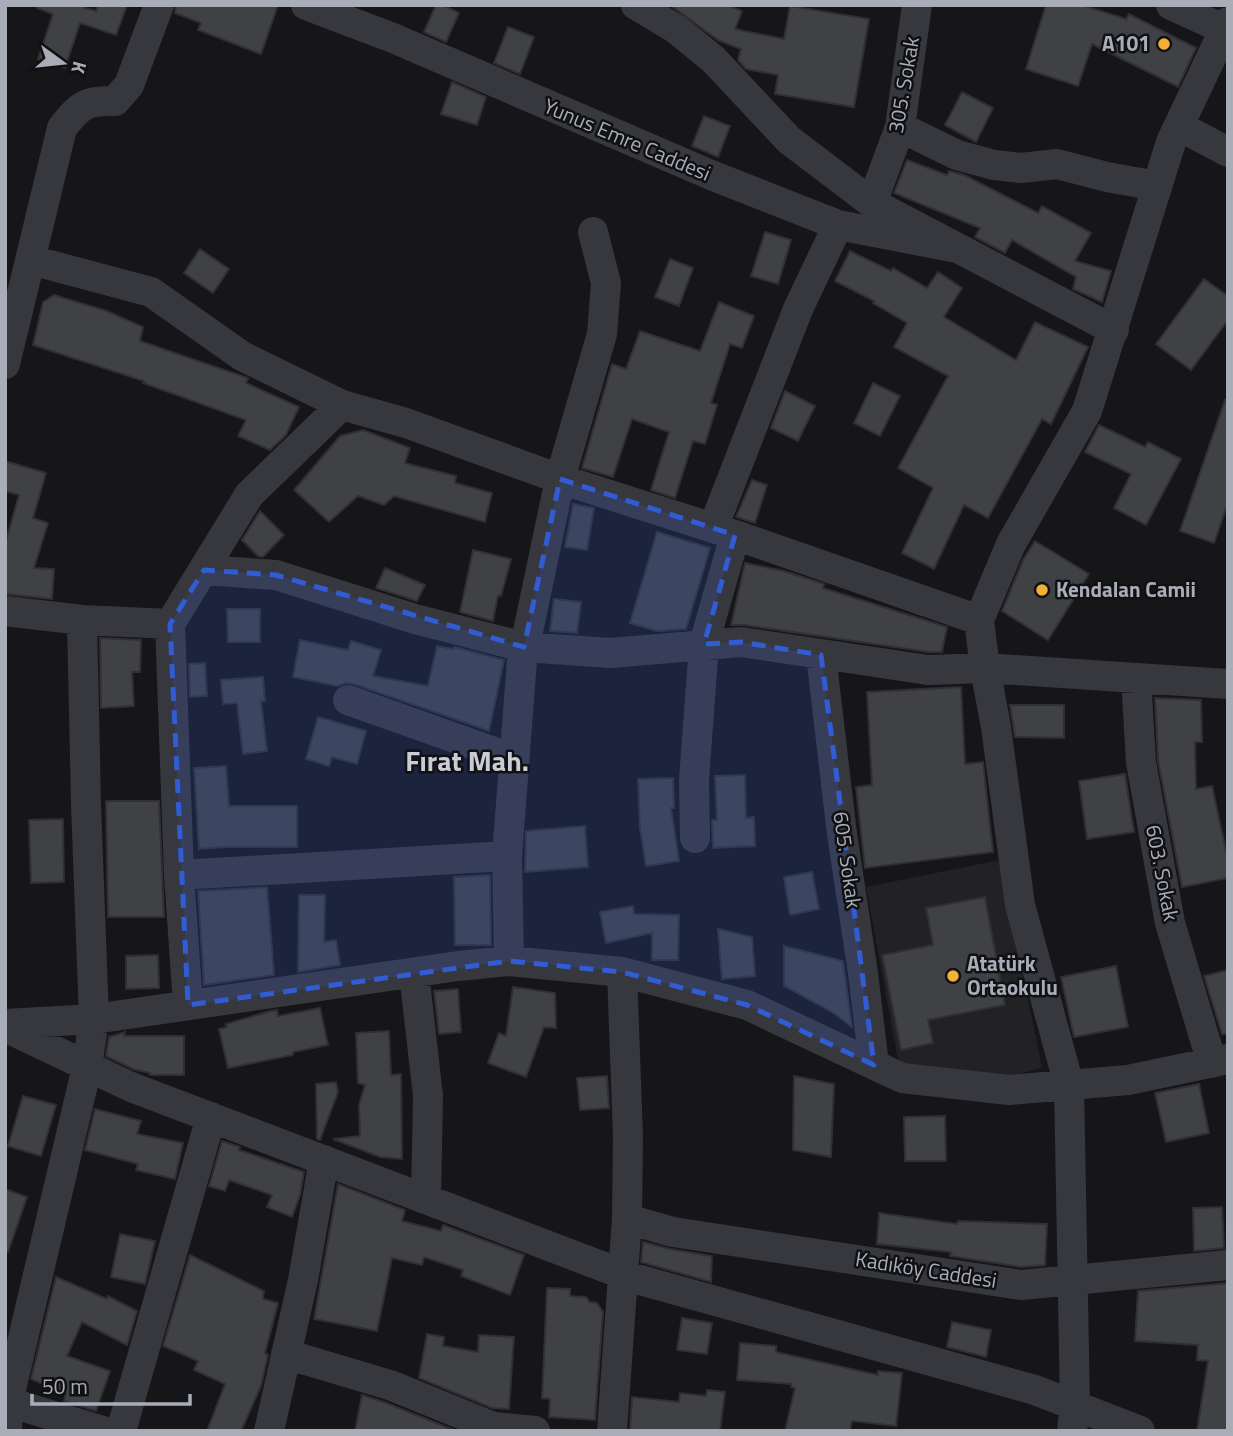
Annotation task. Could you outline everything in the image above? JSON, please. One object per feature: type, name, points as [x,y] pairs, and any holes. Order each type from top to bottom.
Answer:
[{"type":"street","points":[[5,363],[10,323],[31,260],[62,128],[78,108],[95,101],[116,101],[129,85],[159,5]]},
{"type":"street","name":"Yunus Emre Caddesi","points":[[306,5],[393,38],[604,130],[838,225],[957,248]]},
{"type":"street","points":[[636,5],[676,29],[713,59],[789,140],[872,203],[1114,330]]},
{"type":"street","name":"305. Sokak","points":[[872,203],[900,127],[917,5]]},
{"type":"street","points":[[1074,1418],[1069,1085],[1020,905],[979,620],[1011,544],[1087,411],[1157,186],[1179,126],[1226,26],[1171,5]]},
{"type":"street","points":[[1179,126],[1228,152]]},
{"type":"street","points":[[900,127],[957,155],[994,165],[1021,168],[1057,164],[1157,186]]},
{"type":"street","points":[[695,838],[694,780],[704,645],[724,532],[798,309],[838,225]]},
{"type":"street","points":[[509,961],[507,856],[524,647],[560,478],[601,334],[606,283],[593,232]]},
{"type":"street","points":[[31,260],[151,292],[242,356],[342,405],[405,423],[979,620]]},
{"type":"street","points":[[188,1005],[179,875],[170,624],[249,495],[342,405]]},
{"type":"street","points":[[204,570],[276,575],[415,619],[524,647],[610,653],[741,642],[928,670],[985,668],[1228,684]]},
{"type":"street","points":[[5,611],[82,620],[170,624]]},
{"type":"street","points":[[82,620],[94,1019],[87,1067],[7,1411],[103,1431]]},
{"type":"street","name":"605. Sokak","points":[[821,654],[842,834],[874,1065]]},
{"type":"street","name":"603. Sokak","points":[[1136,678],[1141,762],[1170,923],[1220,1061]]},
{"type":"street","points":[[348,700],[514,758]]},
{"type":"street","points":[[179,875],[507,856]]},
{"type":"street","points":[[5,1025],[94,1019],[509,961],[622,972],[747,1005],[902,1078],[1009,1090],[1128,1080],[1220,1061]]},
{"type":"street","points":[[612,1431],[626,1219],[628,1136],[622,972]]},
{"type":"street","points":[[414,973],[428,1096],[426,1199]]},
{"type":"street","points":[[5,1025],[131,1087],[621,1273],[1035,1390],[1074,1418],[1140,1431]]},
{"type":"street","points":[[121,1431],[211,1117]]},
{"type":"street","points":[[269,1431],[303,1280],[324,1160]]},
{"type":"street","name":"Kadıköy Caddesi","points":[[626,1219],[673,1232],[1021,1285],[1228,1265]]},
{"type":"street","points":[[286,1354],[390,1385],[493,1427],[534,1431]]},
{"type":"highlighted area","points":[[560,479],[735,535],[704,644],[741,642],[821,655],[874,1065],[747,1005],[622,972],[509,961],[188,1005],[170,624],[204,570],[276,575],[524,647]]},
{"type":"shaded area","name":"Atatürk Ortaokulu","points":[[1000,860],[1042,1068],[1010,1076],[899,1065],[866,887]]},
{"type":"building","points":[[37,5],[85,5],[85,8],[96,11],[98,5],[127,5],[116,35],[80,23],[65,68],[38,59],[53,14],[37,8]]},
{"type":"building","points":[[176,5],[278,5],[261,54],[198,30],[201,23],[175,13]]},
{"type":"building","points":[[436,5],[443,5],[459,13],[446,42],[424,32]]},
{"type":"building","points":[[670,5],[727,5],[742,11],[735,29],[784,39],[790,6],[869,19],[854,107],[775,94],[778,75],[746,69],[738,60],[741,49],[718,40]]},
{"type":"building","points":[[1046,5],[1082,5],[1126,19],[1129,14],[1196,48],[1178,87],[1092,44],[1078,86],[1026,69]]},
{"type":"building","points":[[508,27],[534,37],[520,74],[494,63]]},
{"type":"building","points":[[452,82],[486,97],[477,125],[441,114]]},
{"type":"building","points":[[962,92],[993,108],[976,142],[945,125]]},
{"type":"building","points":[[704,116],[730,126],[718,157],[692,146]]},
{"type":"building","points":[[907,160],[947,175],[949,171],[964,175],[1038,213],[1042,206],[1091,233],[1075,261],[1111,271],[1102,302],[1073,289],[1076,277],[1012,240],[1005,253],[975,237],[980,228],[894,193]]},
{"type":"building","points":[[765,232],[791,240],[778,284],[751,276]]},
{"type":"building","points":[[200,249],[229,269],[213,293],[184,273]]},
{"type":"building","points":[[850,251],[891,271],[893,268],[927,288],[938,272],[962,288],[944,317],[1016,360],[1035,322],[1088,347],[1051,424],[1042,419],[988,518],[964,505],[934,569],[902,553],[933,488],[898,468],[948,376],[894,347],[907,323],[873,303],[874,301],[835,281]]},
{"type":"building","points":[[670,259],[693,268],[679,306],[655,297]]},
{"type":"building","points":[[1204,279],[1228,296],[1228,320],[1191,370],[1156,344]]},
{"type":"building","points":[[54,295],[107,311],[143,327],[140,341],[248,378],[246,383],[299,407],[286,435],[270,450],[238,436],[246,420],[143,383],[144,381],[33,345],[43,302]]},
{"type":"building","points":[[719,302],[754,316],[742,348],[730,344],[711,403],[717,405],[705,444],[693,441],[675,498],[651,490],[669,432],[632,419],[613,477],[582,468],[612,364],[626,369],[640,331],[700,351]]},
{"type":"building","points":[[873,383],[900,396],[880,436],[854,423]]},
{"type":"building","points":[[785,391],[815,406],[798,441],[771,428]]},
{"type":"building","points":[[1225,400],[1228,400],[1228,503],[1214,543],[1180,531]]},
{"type":"building","points":[[1099,425],[1145,447],[1148,442],[1181,459],[1146,525],[1114,508],[1131,474],[1085,452]]},
{"type":"building","points":[[363,430],[410,448],[405,463],[456,476],[455,483],[492,493],[485,522],[394,496],[384,505],[358,496],[329,522],[294,490],[340,436]]},
{"type":"building","points":[[5,461],[46,473],[33,518],[48,523],[34,568],[54,569],[52,599],[5,594],[5,544],[19,495],[5,491]]},
{"type":"building","points":[[752,480],[767,485],[755,523],[736,517]]},
{"type":"building","points":[[573,504],[594,508],[587,550],[565,547]]},
{"type":"building","points":[[260,511],[284,535],[263,557],[258,556],[242,540]]},
{"type":"building","points":[[657,532],[710,548],[686,629],[657,631],[630,623]]},
{"type":"building","name":"Kendalan Camii","points":[[1035,541],[1089,574],[1048,640],[1002,611],[1023,560]]},
{"type":"building","points":[[473,550],[511,559],[501,596],[498,595],[493,621],[460,612]]},
{"type":"building","points":[[745,563],[784,571],[824,584],[823,588],[947,627],[942,652],[731,625]]},
{"type":"building","points":[[385,568],[425,585],[417,601],[376,588]]},
{"type":"building","points":[[554,599],[581,602],[577,633],[550,631]]},
{"type":"building","points":[[227,609],[260,609],[260,642],[228,642]]},
{"type":"building","points":[[100,638],[141,640],[140,672],[132,672],[134,706],[101,708]]},
{"type":"building","points":[[300,640],[348,650],[351,641],[381,650],[373,676],[428,686],[437,646],[454,647],[504,660],[489,731],[354,684],[337,686],[293,677]]},
{"type":"building","points":[[205,663],[207,696],[190,697],[189,664]]},
{"type":"building","points":[[263,677],[265,701],[261,701],[267,751],[243,754],[237,703],[223,704],[221,680]]},
{"type":"building","points":[[961,687],[965,764],[983,762],[993,852],[865,868],[856,787],[872,785],[867,692]]},
{"type":"building","points":[[1155,698],[1201,700],[1202,742],[1195,742],[1196,789],[1212,786],[1228,860],[1228,878],[1182,887],[1158,760]]},
{"type":"building","points":[[1010,705],[1064,705],[1064,738],[1015,737]]},
{"type":"building","points":[[318,717],[366,731],[357,764],[332,757],[329,766],[306,759]]},
{"type":"building","points":[[226,766],[229,806],[297,806],[297,847],[199,849],[194,768]]},
{"type":"building","points":[[1125,774],[1134,832],[1087,839],[1079,781]]},
{"type":"building","points":[[745,775],[746,818],[754,817],[755,846],[713,848],[712,820],[717,820],[715,776]]},
{"type":"building","points":[[673,778],[674,808],[671,808],[679,861],[646,866],[640,828],[638,779]]},
{"type":"building","points":[[106,801],[159,801],[164,917],[108,917]]},
{"type":"building","points":[[63,819],[64,882],[31,883],[29,820]]},
{"type":"building","points":[[585,826],[588,867],[525,872],[526,831]]},
{"type":"building","points":[[812,872],[819,909],[790,915],[784,877]]},
{"type":"building","points":[[490,875],[491,945],[455,945],[454,877]]},
{"type":"building","points":[[267,887],[274,975],[204,985],[198,891]]},
{"type":"building","points":[[299,895],[325,895],[324,942],[336,940],[340,965],[298,972]]},
{"type":"building","points":[[985,897],[1005,1005],[928,1020],[933,1043],[901,1050],[882,955],[933,945],[926,908]]},
{"type":"building","points":[[633,906],[634,914],[679,915],[678,960],[652,960],[652,933],[606,943],[600,912]]},
{"type":"building","points":[[718,929],[752,937],[755,976],[722,979]]},
{"type":"building","points":[[784,946],[843,961],[852,1027],[832,1012],[784,986]]},
{"type":"building","points":[[158,955],[159,988],[126,989],[126,956]]},
{"type":"building","points":[[1116,966],[1128,1027],[1074,1037],[1061,977]]},
{"type":"building","points":[[1228,970],[1228,1034],[1222,1034],[1204,976]]},
{"type":"building","points":[[513,987],[555,993],[556,1028],[544,1027],[526,1077],[488,1063],[499,1033],[506,1036]]},
{"type":"building","points":[[458,989],[461,1032],[439,1034],[434,991]]},
{"type":"building","points":[[320,1008],[328,1045],[228,1068],[219,1029],[227,1027],[226,1024],[271,1011],[277,1010],[278,1016]]},
{"type":"building","points":[[389,1031],[391,1075],[401,1074],[402,1159],[380,1157],[333,1139],[360,1136],[359,1105],[365,1085],[358,1083],[356,1033]]},
{"type":"building","points":[[125,1032],[124,1036],[184,1036],[184,1075],[150,1075],[106,1056],[109,1037]]},
{"type":"building","points":[[607,1076],[609,1108],[580,1110],[577,1078]]},
{"type":"building","points":[[794,1076],[834,1084],[831,1157],[793,1150]]},
{"type":"building","points":[[336,1082],[338,1092],[320,1140],[317,1139],[316,1084]]},
{"type":"building","points":[[1199,1084],[1209,1133],[1166,1142],[1155,1093]]},
{"type":"building","points":[[23,1096],[56,1105],[41,1156],[8,1146]]},
{"type":"building","points":[[95,1109],[141,1121],[137,1134],[183,1143],[175,1179],[136,1170],[138,1164],[85,1150]]},
{"type":"building","points":[[945,1116],[946,1161],[905,1161],[904,1117]]},
{"type":"building","points":[[222,1141],[240,1147],[239,1150],[304,1172],[292,1217],[267,1207],[272,1195],[229,1180],[225,1191],[209,1186]]},
{"type":"building","points":[[338,1184],[405,1210],[402,1221],[441,1231],[443,1225],[524,1255],[510,1295],[461,1276],[463,1270],[424,1257],[422,1265],[392,1258],[377,1331],[314,1319]]},
{"type":"building","points":[[5,1189],[27,1197],[8,1252],[5,1251]]},
{"type":"building","points":[[1222,1207],[1224,1248],[1194,1251],[1193,1208]]},
{"type":"building","points":[[879,1213],[957,1224],[958,1221],[1047,1224],[1045,1265],[1021,1267],[950,1256],[951,1252],[877,1244]]},
{"type":"building","points":[[120,1234],[155,1241],[145,1284],[111,1277]]},
{"type":"building","points":[[643,1242],[712,1256],[711,1282],[641,1262]]},
{"type":"building","points":[[190,1255],[264,1291],[263,1299],[278,1303],[265,1353],[268,1355],[261,1386],[241,1431],[207,1431],[225,1384],[194,1370],[198,1361],[163,1346]]},
{"type":"building","points":[[56,1277],[107,1299],[108,1296],[137,1311],[127,1345],[82,1322],[67,1356],[110,1371],[96,1411],[64,1401],[66,1394],[31,1379]]},
{"type":"building","points":[[1228,1283],[1228,1431],[1197,1431],[1208,1361],[1197,1360],[1198,1345],[1135,1341],[1138,1291]]},
{"type":"building","points":[[547,1288],[570,1289],[570,1296],[586,1297],[590,1302],[597,1303],[603,1312],[595,1420],[549,1417],[550,1399],[542,1398]]},
{"type":"building","points":[[682,1318],[712,1323],[707,1354],[677,1350]]},
{"type":"building","points":[[952,1322],[991,1330],[986,1357],[947,1347]]},
{"type":"building","points":[[427,1334],[444,1337],[443,1346],[478,1352],[479,1335],[514,1337],[509,1409],[492,1408],[419,1378]]},
{"type":"building","points":[[740,1343],[776,1346],[776,1352],[878,1375],[878,1371],[902,1373],[896,1426],[852,1421],[850,1431],[785,1431],[795,1388],[791,1387],[791,1384],[737,1380]]},
{"type":"building","points":[[707,1390],[725,1392],[720,1431],[630,1430],[632,1397],[679,1402],[680,1393],[706,1396]]},
{"type":"building","points":[[362,1395],[384,1402],[456,1431],[355,1431]]},
{"type":"place","name":"A101","points":[[1164,44]]},
{"type":"place","name":"Kendalan Camii","points":[[1042,590]]},
{"type":"place","name":"Atatürk Ortaokulu","points":[[953,976]]},
{"type":"district","name":"Fırat Mah.","points":[[467,761]]}]
